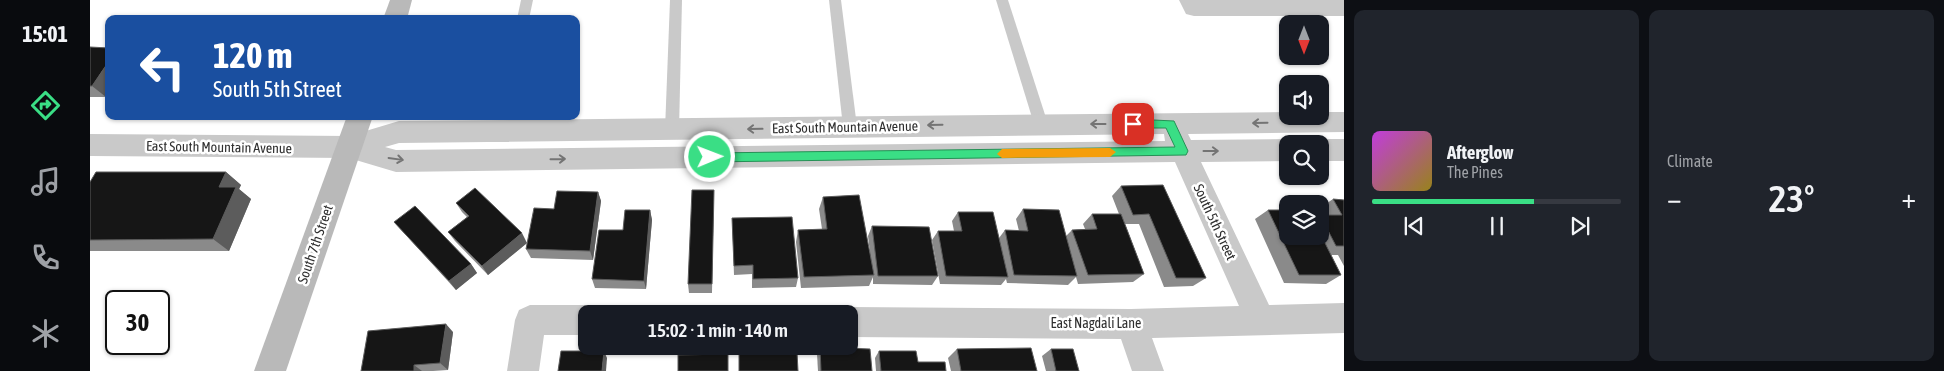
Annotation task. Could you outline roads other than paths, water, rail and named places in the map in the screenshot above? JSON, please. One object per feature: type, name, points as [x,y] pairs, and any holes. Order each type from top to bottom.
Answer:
[{"type":"main road","points":[[396,15],[401,0]]},
{"type":"main road","name":"South 7th Street","points":[[270,371],[359,120]]},
{"type":"street","points":[[1192,4],[1344,8]]},
{"type":"street","name":"East South Mountain Avenue","points":[[349,147],[399,132],[502,123],[672,130],[1041,124],[1344,122]]},
{"type":"street","name":"South 5th Street","points":[[1170,124],[1261,321]]},
{"type":"street","name":"East South Mountain Avenue","points":[[90,145],[349,147],[396,160],[1279,150]]},
{"type":"street","points":[[1329,150],[1344,150]]},
{"type":"street","name":"East Nagdali Lane","points":[[858,322],[1132,324],[1344,318]]},
{"type":"street","points":[[522,371],[530,320],[578,320]]},
{"type":"street","points":[[1132,324],[1148,371]]},
{"type":"lane","points":[[524,15],[527,0]]},
{"type":"lane","points":[[672,130],[676,0]]},
{"type":"lane","points":[[835,0],[850,127]]},
{"type":"lane","points":[[1002,0],[1041,124]]}]
